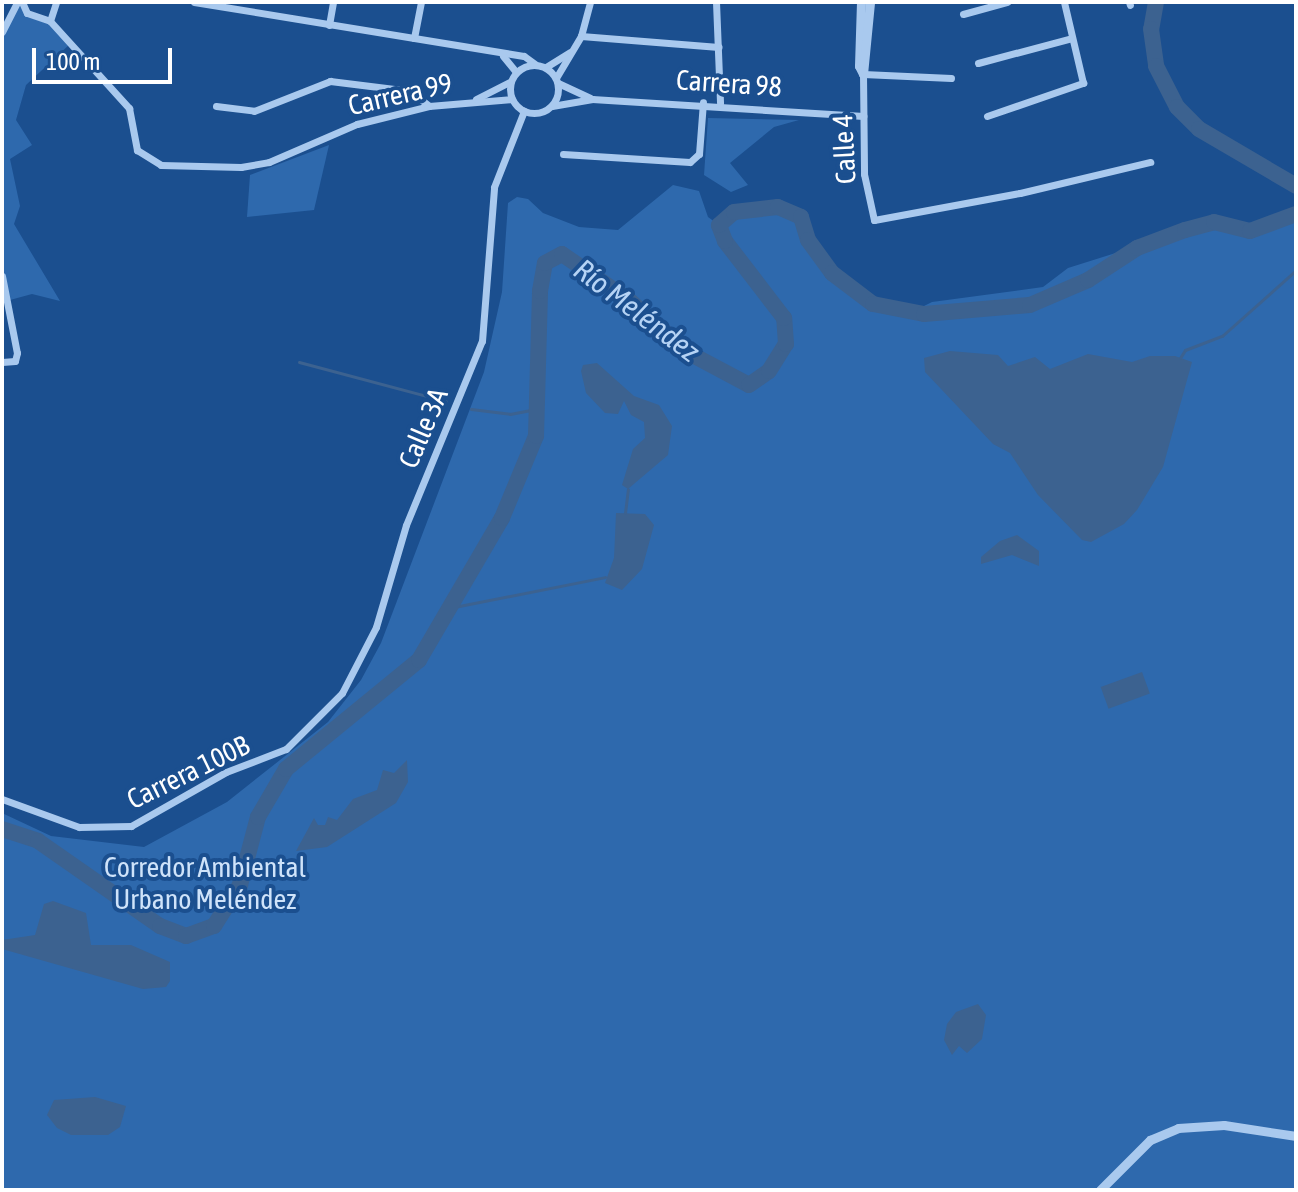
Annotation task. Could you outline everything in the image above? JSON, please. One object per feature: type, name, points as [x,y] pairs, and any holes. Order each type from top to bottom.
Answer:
[{"type":"street","points":[[2,32],[10,14],[20,2],[27,13]]},
{"type":"street","points":[[10,14],[27,13],[50,21],[56,2]]},
{"type":"street","points":[[194,2],[240,5],[329,25],[503,56],[524,56],[546,67],[557,80]]},
{"type":"street","points":[[329,25],[333,2]]},
{"type":"street","points":[[414,38],[421,2]]},
{"type":"street","points":[[535,64],[516,72],[510,82],[512,99],[524,111],[539,113],[552,106],[557,80],[581,36],[590,2]]},
{"type":"street","points":[[716,2],[720,103]]},
{"type":"street","name":"Calle 4","points":[[861,2],[859,66],[863,74]]},
{"type":"street","name":"Calle 4","points":[[870,2],[863,74],[864,174],[874,220],[1005,197],[1150,162]]},
{"type":"street","points":[[963,14],[1007,2]]},
{"type":"street","points":[[987,116],[1083,83],[1064,2]]},
{"type":"street","name":"Carrera 99","points":[[50,21],[129,108],[137,150],[161,165],[241,167],[269,162],[334,132],[429,106],[476,99],[512,99]]},
{"type":"street","points":[[581,36],[719,47]]},
{"type":"street","points":[[978,63],[1072,38]]},
{"type":"street","points":[[546,67],[570,52]]},
{"type":"street","points":[[503,56],[516,72]]},
{"type":"street","points":[[863,74],[951,78]]},
{"type":"street","name":"Carrera 98","points":[[557,80],[592,99]]},
{"type":"street","points":[[216,106],[254,111],[330,81],[410,91],[429,106]]},
{"type":"street","name":"Carrera 99","points":[[476,99],[510,82]]},
{"type":"street","name":"Carrera 98","points":[[552,106],[592,99],[703,102],[863,116]]},
{"type":"street","points":[[563,154],[690,162],[699,154],[703,102]]},
{"type":"street","name":"Calle 3A","points":[[298,740],[342,693],[376,627],[406,525],[482,341],[494,187],[524,111]]},
{"type":"street","points":[[2,276],[17,353],[15,361],[2,362]]},
{"type":"street","name":"Carrera 100B","points":[[2,799],[79,827],[131,826],[226,772],[298,740]]},
{"type":"street","points":[[1100,1190],[1150,1140],[1178,1128],[1224,1125],[1296,1136]]},
{"type":"green space","points":[[18,2],[26,13],[50,21],[70,44],[26,85],[16,120],[32,145],[10,159],[20,206],[14,224],[60,301],[32,294],[10,300],[2,265],[2,35]]},
{"type":"green space","points":[[708,118],[799,120],[774,127],[730,163],[748,185],[731,192],[704,175]]},
{"type":"green space","points":[[329,145],[314,210],[247,217],[250,175]]},
{"type":"green space","name":"Corredor Ambiental Urbano Meléndez","points":[[673,185],[699,191],[708,217],[719,225],[734,212],[778,207],[801,217],[808,240],[832,273],[873,304],[912,312],[932,302],[1043,287],[1068,268],[1214,222],[1250,231],[1296,214],[1296,1190],[2,1190],[2,813],[51,836],[144,847],[227,802],[328,722],[361,680],[381,643],[484,372],[502,292],[508,203],[517,197],[528,199],[543,213],[579,227],[618,230]]},
{"type":"shaded area","points":[[950,351],[998,355],[1008,366],[1035,357],[1050,369],[1088,354],[1132,362],[1150,356],[1175,356],[1192,362],[1163,467],[1137,510],[1124,524],[1091,542],[1082,540],[1038,495],[1010,453],[993,444],[925,372],[924,358]]},
{"type":"shaded area","points":[[597,363],[634,396],[659,405],[672,426],[668,455],[628,489],[622,485],[633,449],[645,438],[644,422],[631,415],[624,401],[618,414],[605,413],[586,393],[581,371],[583,365]]},
{"type":"shaded area","points":[[616,513],[645,514],[654,525],[642,569],[622,590],[605,583],[614,558]]},
{"type":"shaded area","points":[[1017,535],[1039,551],[1039,566],[1012,555],[981,564],[981,557],[1000,541]]},
{"type":"shaded area","points":[[1142,672],[1150,694],[1109,709],[1101,687]]},
{"type":"shaded area","points":[[407,760],[408,782],[396,803],[327,847],[296,851],[314,818],[318,825],[325,825],[328,817],[337,820],[353,799],[377,790],[383,770],[394,773]]},
{"type":"shaded area","points":[[53,901],[86,913],[91,945],[131,945],[170,962],[170,981],[166,987],[143,989],[2,949],[2,940],[35,935],[44,904]]},
{"type":"shaded area","points":[[978,1004],[986,1015],[982,1039],[967,1053],[959,1046],[952,1055],[944,1040],[947,1024],[956,1012]]},
{"type":"shaded area","points":[[95,1097],[126,1106],[120,1127],[108,1135],[71,1135],[57,1128],[47,1115],[54,1100]]},
{"type":"waterway","name":"Río Meléndez","points":[[1156,2],[1151,29],[1156,66],[1177,107],[1199,129],[1296,186]]},
{"type":"waterway","name":"Río Meléndez","points":[[2,829],[38,841],[160,926],[186,936],[214,926],[240,885],[258,817],[286,769],[419,660],[502,518],[536,436],[540,291],[545,263],[562,254],[630,301],[687,352],[749,385],[769,371],[786,344],[784,318],[725,241],[719,225],[734,212],[778,207],[801,217],[808,240],[832,273],[873,304],[924,314],[1030,305],[1088,280],[1137,248],[1185,230],[1214,222],[1250,231],[1296,214]]},
{"type":"waterway","points":[[1180,358],[1185,350],[1222,336],[1296,270]]},
{"type":"waterway","points":[[299,362],[446,401]]},
{"type":"waterway","points":[[471,409],[510,414],[535,409]]},
{"type":"waterway","points":[[625,513],[628,489]]},
{"type":"waterway","points":[[449,608],[605,577]]}]
